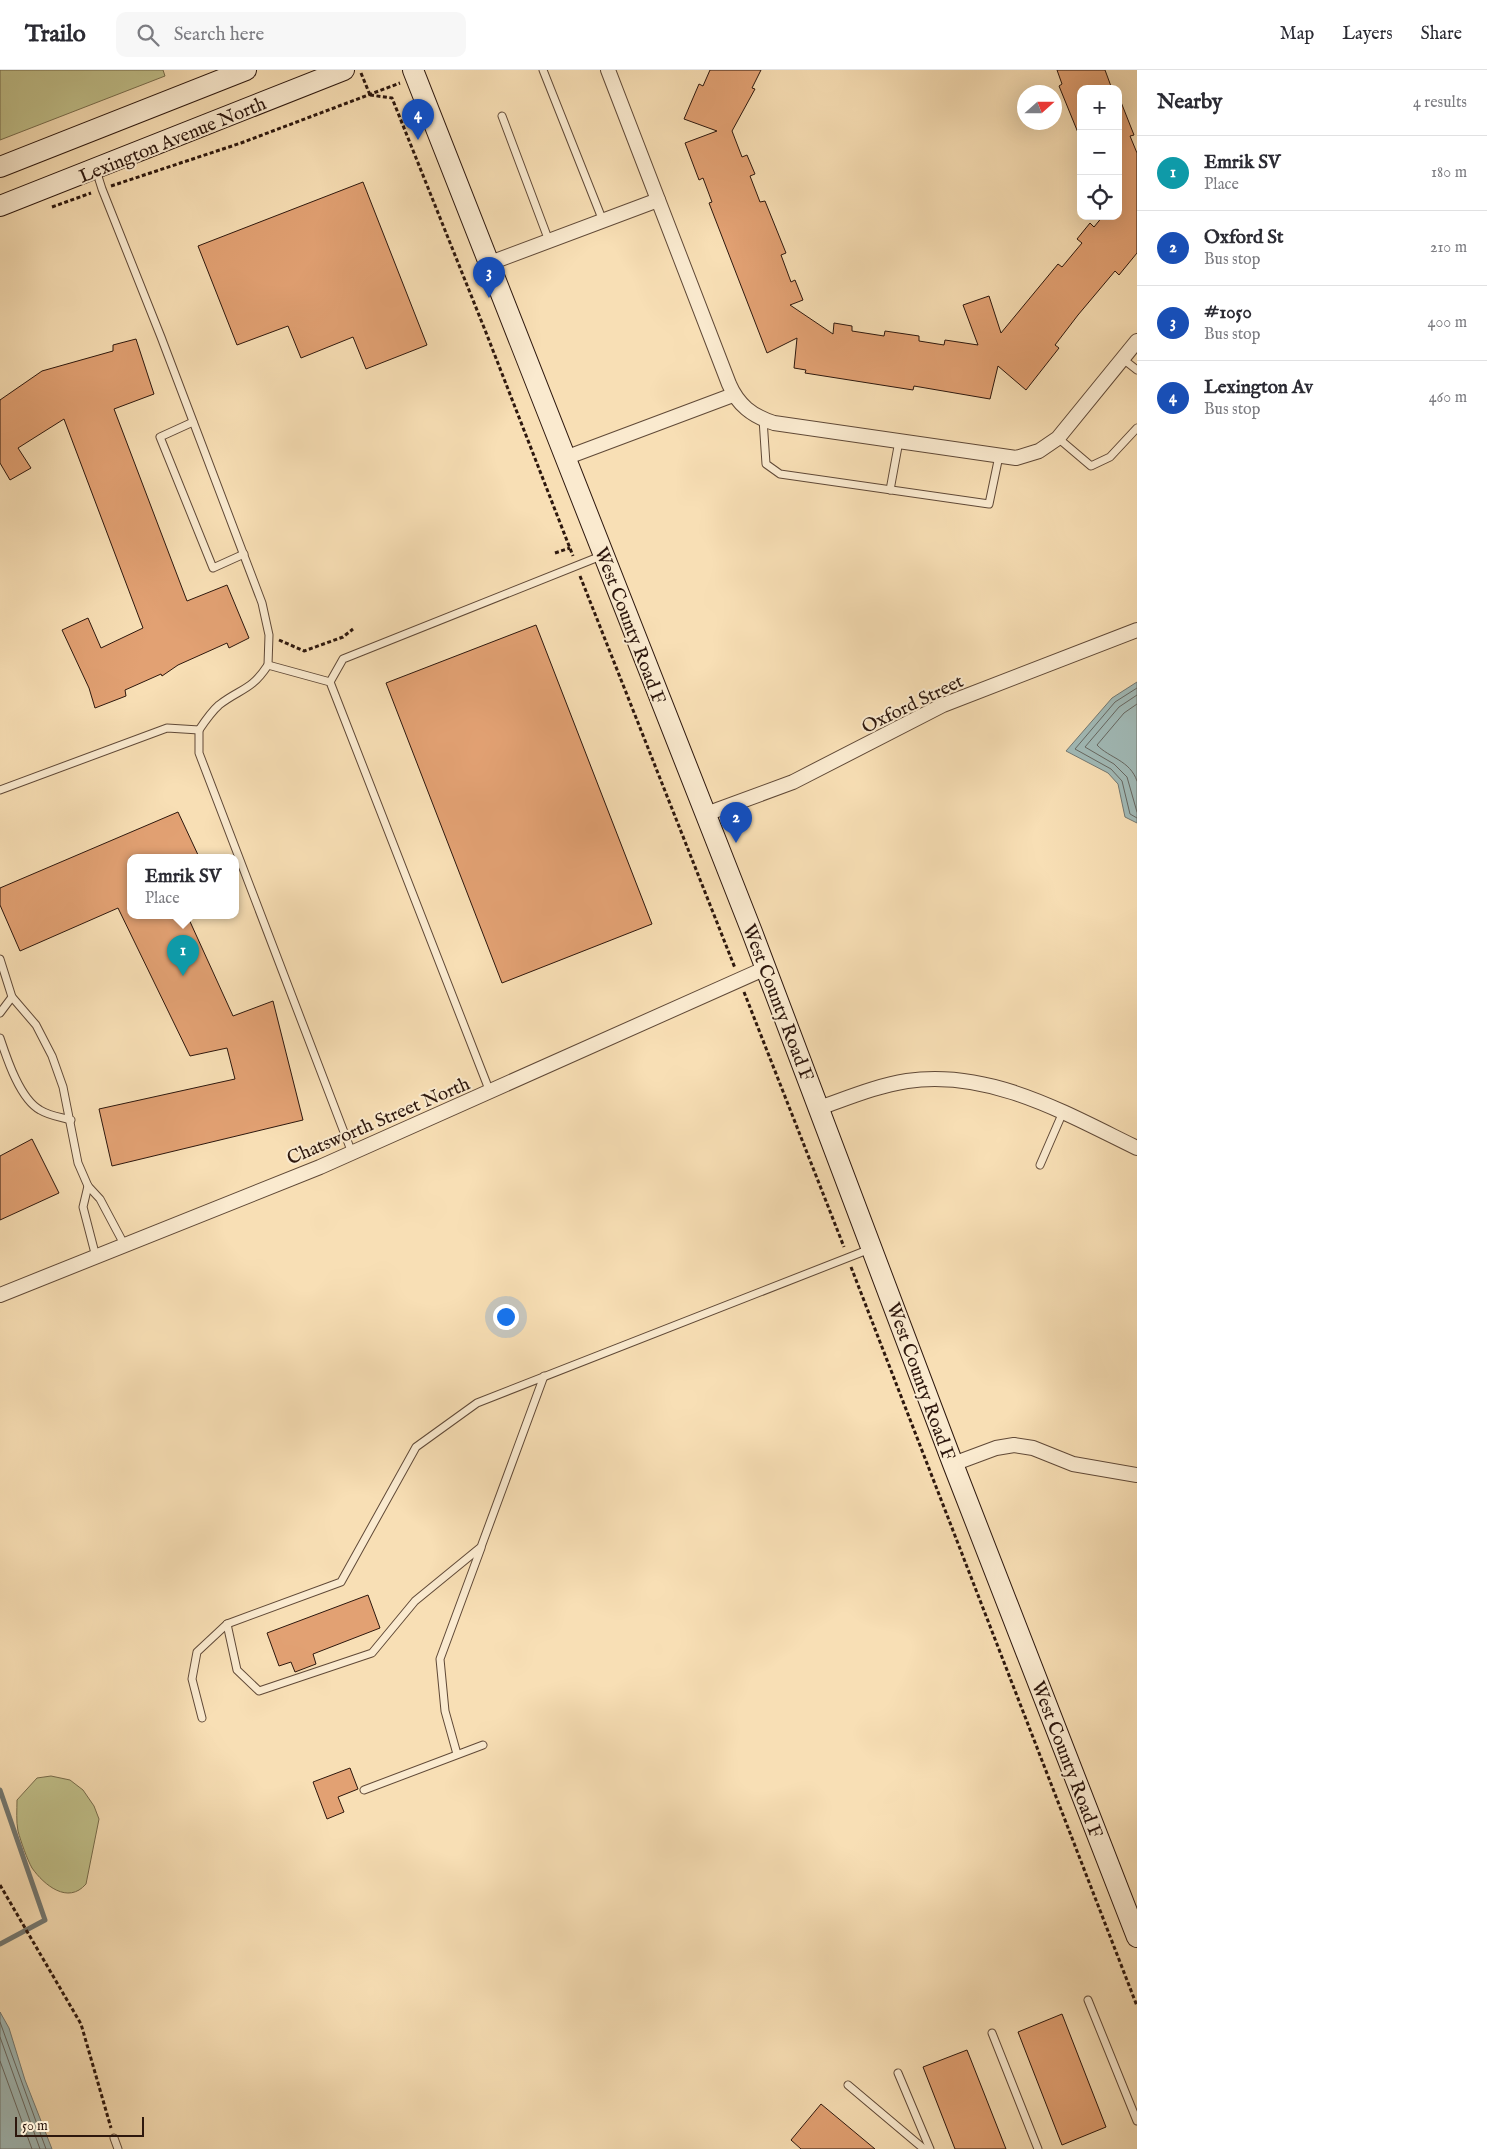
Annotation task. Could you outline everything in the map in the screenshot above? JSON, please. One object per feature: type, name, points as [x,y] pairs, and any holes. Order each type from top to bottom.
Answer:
[{"type":"street","name":"Lexington Avenue North","points":[[0,167],[246,70]]},
{"type":"street","name":"Lexington Avenue North","points":[[0,206],[96,170],[344,70]]},
{"type":"street","name":"West County Road F","points":[[413,70],[766,968],[953,1464],[1137,1937]]},
{"type":"street","points":[[608,70],[734,395],[740,404],[763,419],[1016,458],[1039,451],[1058,438],[1137,341]]},
{"type":"street","points":[[490,264],[658,200]]},
{"type":"street","points":[[565,458],[734,395]]},
{"type":"street","name":"Oxford Street","points":[[706,814],[793,782],[943,705],[1137,630]]},
{"type":"street","name":"Chatsworth Street North","points":[[0,1295],[352,1153],[766,968]]},
{"type":"street","points":[[819,1108],[879,1087],[908,1081],[937,1079],[970,1082],[1028,1096],[1137,1148]]},
{"type":"street","points":[[953,1464],[996,1448],[1014,1445],[1033,1448],[1073,1464],[1137,1475]]},
{"type":"lane","points":[[543,70],[602,221]]},
{"type":"lane","points":[[502,116],[549,241]]},
{"type":"lane","points":[[96,170],[262,603],[269,639],[268,665],[250,688],[221,704],[212,712],[199,730],[198,753],[237,854]]},
{"type":"lane","points":[[1123,358],[1137,370]]},
{"type":"lane","points":[[763,419],[766,464],[780,474],[989,504],[999,456]]},
{"type":"lane","points":[[192,422],[160,436],[213,568],[244,554]]},
{"type":"lane","points":[[1058,438],[1091,466],[1110,458],[1137,428]]},
{"type":"lane","points":[[890,490],[899,441]]},
{"type":"lane","points":[[330,682],[343,659],[604,555]]},
{"type":"lane","points":[[268,665],[330,682]]},
{"type":"lane","points":[[330,682],[490,1092]]},
{"type":"lane","points":[[0,790],[167,728],[199,730]]},
{"type":"lane","points":[[239,859],[352,1153]]},
{"type":"lane","points":[[0,959],[12,997],[36,1025],[52,1056],[63,1087],[71,1120],[73,1145],[88,1186],[100,1199],[125,1246]]},
{"type":"lane","points":[[0,1013],[12,997]]},
{"type":"lane","points":[[0,1038],[19,1085],[38,1109],[52,1116],[71,1120]]},
{"type":"lane","points":[[1040,1165],[1063,1112]]},
{"type":"lane","points":[[88,1186],[83,1206],[96,1257]]},
{"type":"lane","points":[[202,1718],[192,1679],[197,1652],[227,1624],[341,1582],[416,1448],[477,1403],[872,1248]]},
{"type":"lane","points":[[457,1754],[445,1711],[440,1660],[544,1376]]},
{"type":"lane","points":[[227,1624],[237,1670],[259,1691],[372,1653],[415,1601],[481,1547]]},
{"type":"lane","points":[[364,1790],[483,1745]]},
{"type":"lane","points":[[1088,2000],[1137,2121]]},
{"type":"lane","points":[[992,2033],[1038,2149]]},
{"type":"lane","points":[[898,2074],[930,2149]]},
{"type":"lane","points":[[848,2085],[924,2149]]},
{"type":"lane","points":[[114,2138],[118,2149]]},
{"type":"path","points":[[360,70],[370,95]]},
{"type":"path","points":[[46,209],[241,143],[370,95],[392,98],[485,330],[739,979],[1137,2006]]},
{"type":"path","points":[[555,553],[570,548]]},
{"type":"path","points":[[269,639],[283,640],[304,652],[343,637],[352,629]]},
{"type":"path","points":[[0,1885],[80,2024],[114,2138]]},
{"type":"green space","points":[[0,70],[163,70],[165,76],[0,140]]},
{"type":"green space","points":[[51,1776],[70,1780],[83,1790],[94,1806],[99,1819],[86,1884],[72,1893],[64,1893],[43,1881],[28,1860],[18,1831],[17,1800],[37,1778]]},
{"type":"water","points":[[1137,682],[1137,823],[1125,817],[1118,784],[1108,773],[1066,751],[1112,698]]},
{"type":"water","points":[[0,2012],[9,2028],[25,2080],[52,2149],[0,2149]]},
{"type":"building","points":[[710,70],[761,70],[752,88],[755,89],[732,131],[742,157],[747,155],[755,174],[750,176],[760,202],[765,201],[786,253],[781,255],[791,282],[795,280],[803,300],[790,305],[833,334],[834,323],[852,326],[852,331],[884,336],[885,331],[919,336],[919,341],[944,345],[945,340],[978,345],[963,305],[989,296],[1001,333],[1058,264],[1062,267],[1082,243],[1077,239],[1090,223],[1094,227],[1100,220],[1122,220],[1122,105],[1134,135],[1130,136],[1137,153],[1137,253],[1119,275],[1115,271],[1078,315],[1055,345],[1059,348],[1026,390],[998,366],[990,399],[914,386],[913,390],[805,373],[806,370],[794,368],[797,338],[767,353],[709,203],[712,202],[703,178],[699,180],[685,143],[717,131],[684,119],[699,84],[703,86]]},
{"type":"building","points":[[1057,70],[1105,70],[1111,85],[1077,85],[1077,130],[1062,93],[1062,84]]},
{"type":"building","points":[[363,182],[427,345],[366,369],[353,337],[301,358],[288,326],[237,345],[198,246]]},
{"type":"building","points":[[136,339],[154,394],[114,409],[187,601],[227,585],[249,638],[229,648],[227,643],[178,665],[162,676],[161,674],[125,690],[126,696],[95,708],[89,688],[62,630],[88,618],[101,648],[143,628],[64,419],[18,448],[31,468],[10,480],[0,463],[0,400],[42,371],[113,351],[113,345]]},
{"type":"building","points":[[536,625],[652,924],[502,983],[386,683]]},
{"type":"building","points":[[178,812],[198,854],[127,854],[127,919],[189,919],[233,1016],[273,1001],[303,1120],[112,1166],[99,1109],[235,1079],[227,1048],[190,1056],[118,908],[20,951],[0,905],[0,888]]},
{"type":"building","points":[[32,1139],[59,1193],[0,1220],[0,1156]]},
{"type":"building","points":[[368,1595],[380,1628],[313,1654],[316,1664],[295,1672],[291,1662],[279,1666],[267,1633]]},
{"type":"building","points":[[350,1768],[358,1789],[338,1797],[344,1812],[327,1819],[313,1782]]},
{"type":"building","points":[[1062,2014],[1106,2127],[1062,2145],[1018,2032]]},
{"type":"building","points":[[967,2050],[1006,2149],[955,2149],[923,2067]]},
{"type":"building","points":[[821,2104],[875,2149],[801,2149],[791,2140]]},
{"type":"waterway","points":[[0,1790],[45,1920],[0,1944]]},
{"type":"place","name":"Lexington Av","points":[[418,140]]},
{"type":"place","name":"#1050","points":[[489,298]]},
{"type":"place","name":"Oxford St","points":[[736,843]]},
{"type":"place","name":"Emrik SV","points":[[183,976]]}]
